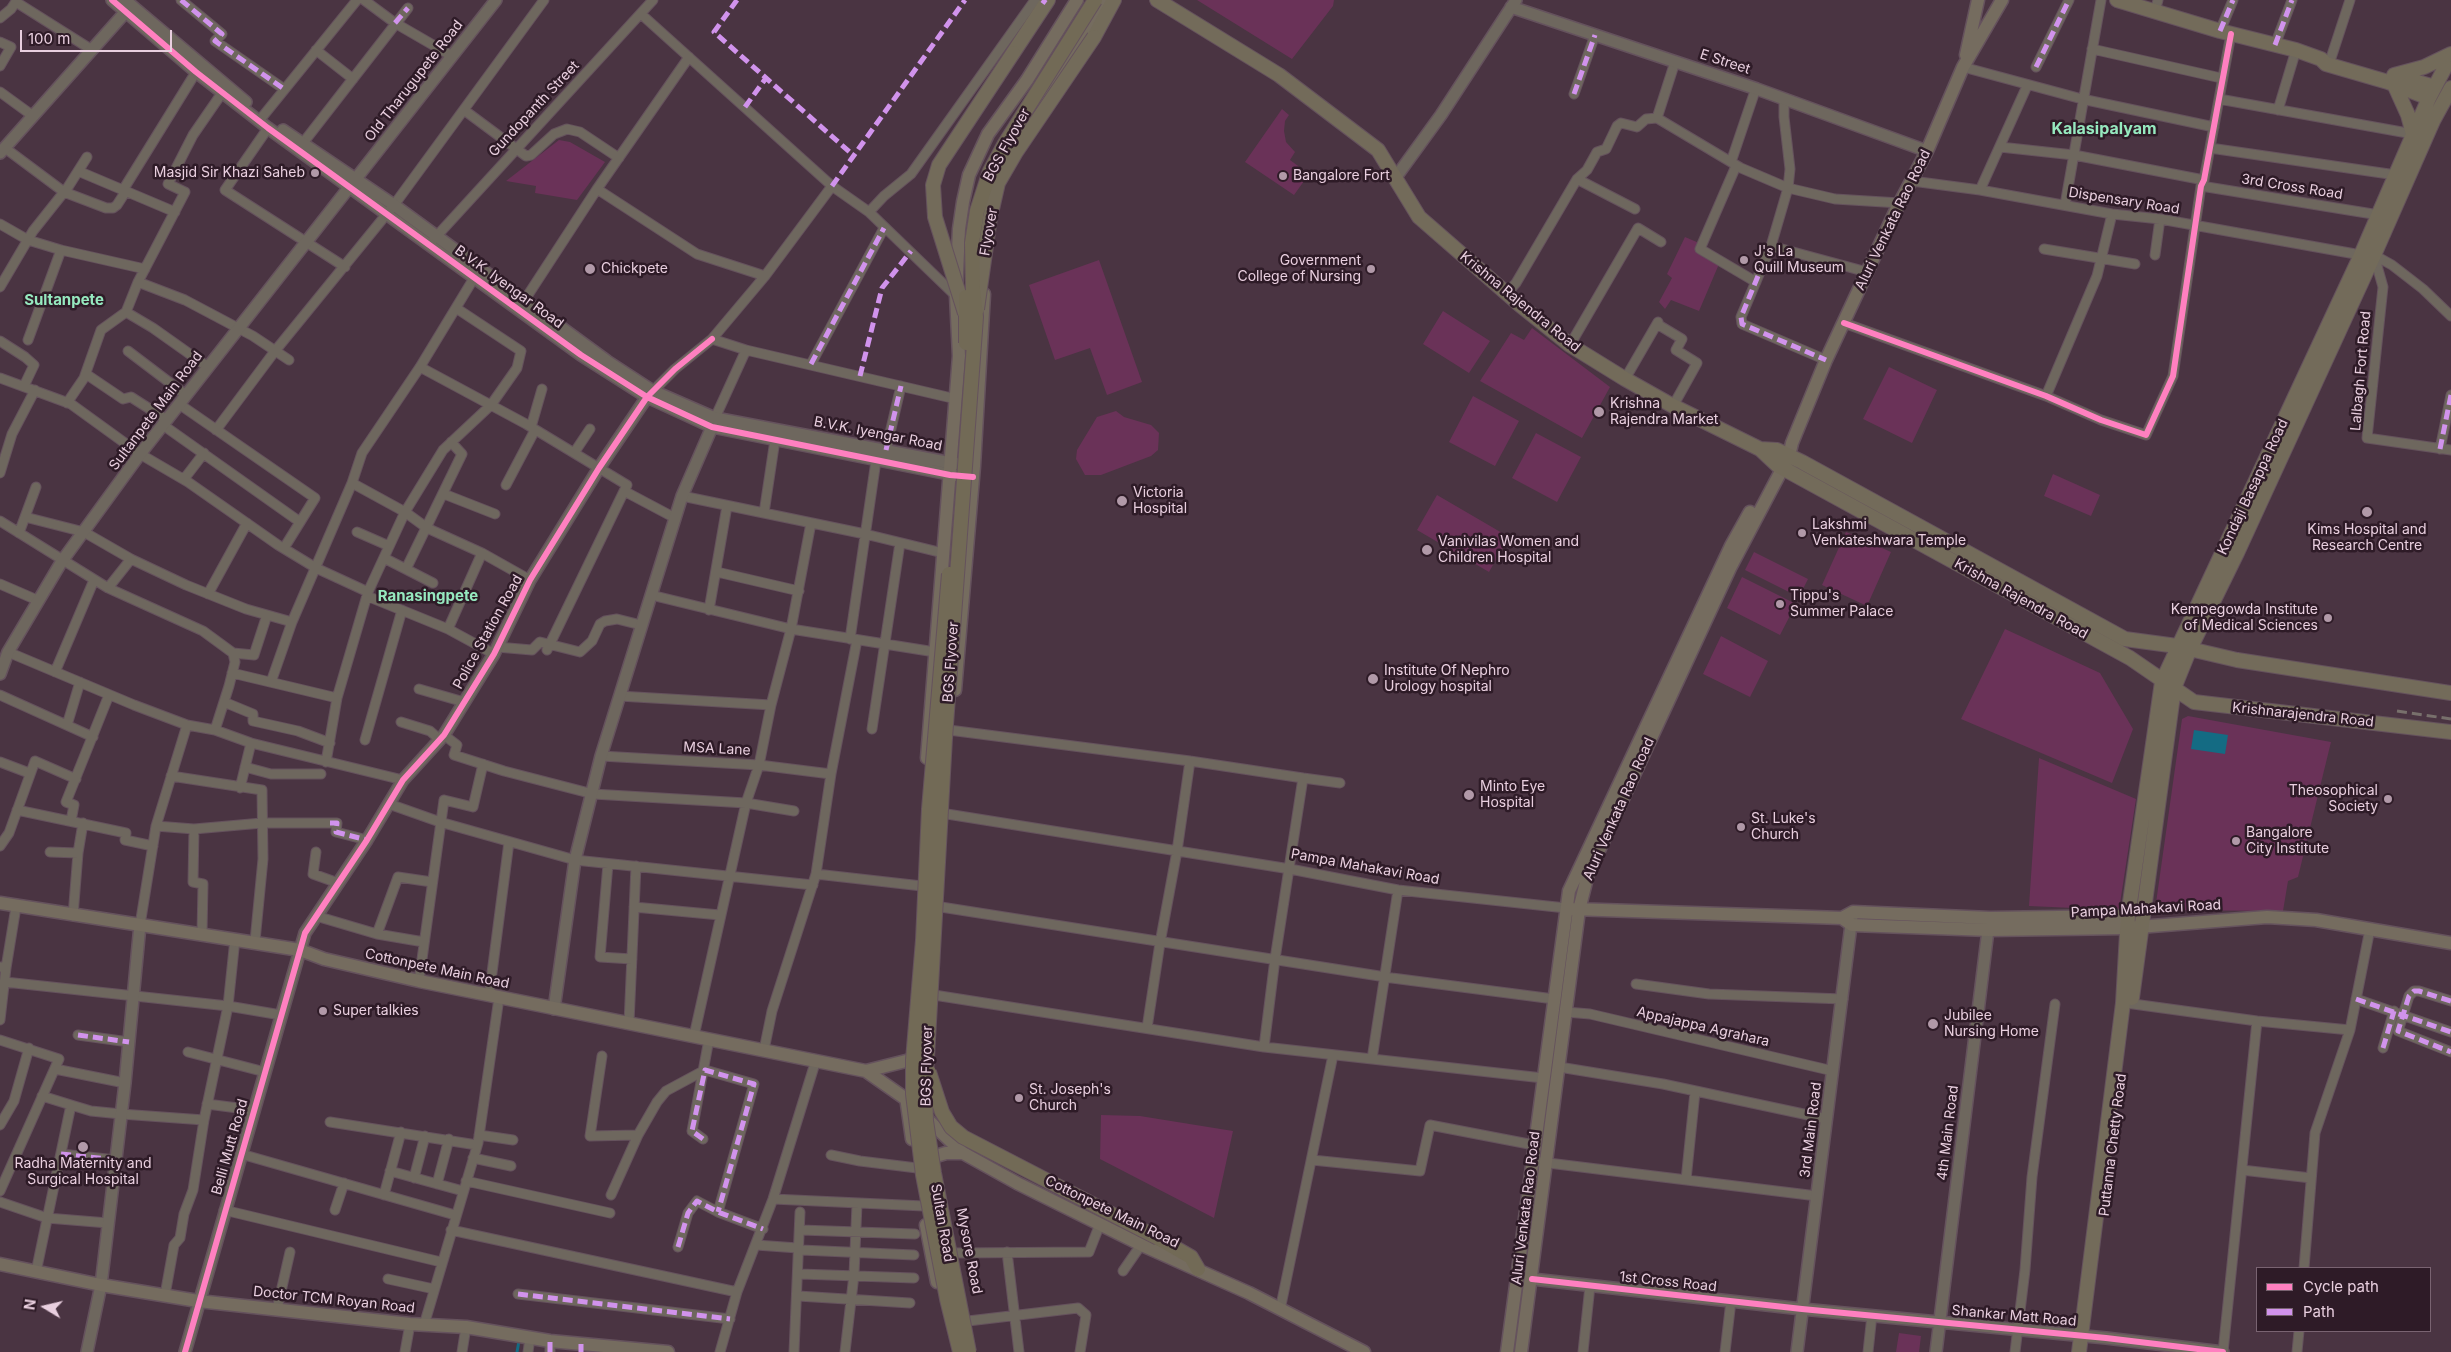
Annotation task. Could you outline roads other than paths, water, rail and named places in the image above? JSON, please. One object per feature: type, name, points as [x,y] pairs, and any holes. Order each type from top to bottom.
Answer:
[{"type":"highway","name":"BGS Flyover","points":[[960,1352],[947,1299],[923,1175],[915,1122],[913,1060],[923,940],[937,703],[971,317],[965,239],[969,209],[985,164],[1086,0]]},
{"type":"highway","name":"BGS Flyover","points":[[969,1352],[928,1130],[925,1062],[935,939],[945,738],[973,290],[972,243],[977,212],[984,187],[1004,145],[1095,0]]},
{"type":"highway","points":[[925,1062],[942,1112],[951,1127],[963,1137],[1158,1238],[1191,1257],[1198,1269]]},
{"type":"main road","points":[[971,317],[935,217],[934,185],[939,165],[1048,0]]},
{"type":"main road","name":"Sultan Road","points":[[954,1352],[930,1249],[906,1099],[920,939],[929,728],[959,356],[956,296],[959,229],[969,175],[988,134],[1027,80],[1077,0]]},
{"type":"main road","name":"Mysore Road","points":[[975,1352],[953,1253],[930,1120],[928,1055],[941,907],[952,729],[973,472],[984,300],[981,239],[991,185],[1011,148],[1105,0]]},
{"type":"main road","name":"Flyover","points":[[971,317],[998,184],[1016,152],[1094,38],[1114,0]]},
{"type":"main road","name":"Krishna Rajendra Road","points":[[1157,0],[1280,75],[1378,150],[1419,217],[1570,345],[1625,380],[1673,406],[1760,449],[1777,450],[1785,457],[2130,658],[2168,685]]},
{"type":"main road","points":[[1963,67],[1978,0]]},
{"type":"main road","name":"Aluri Venkata Rao Road","points":[[1507,1352],[1554,999],[1572,909],[1730,568],[1785,457],[1826,360],[1900,203],[1927,151],[1963,67],[2002,0]]},
{"type":"main road","points":[[2117,0],[2156,6],[2225,32],[2326,58],[2444,96]]},
{"type":"main road","points":[[2393,80],[2451,55]]},
{"type":"main road","name":"Kondaji Basappa Road","points":[[2132,930],[2168,685],[2183,648],[2444,96],[2451,55]]},
{"type":"main road","points":[[2393,80],[2408,115],[2413,134]]},
{"type":"main road","name":"Kondaji Basappa Road","points":[[2368,255],[2378,215],[2413,134],[2444,96]]},
{"type":"main road","name":"Krishna Rajendra Road","points":[[1785,457],[2126,639],[2451,693]]},
{"type":"main road","name":"Aluri Venkata Rao Road","points":[[1521,1352],[1566,1012],[1572,909],[1569,891],[1737,534],[1785,457]]},
{"type":"main road","name":"Krishnarajendra Road","points":[[2168,685],[2194,702],[2451,732]]},
{"type":"main road","name":"Cottonpete Main Road","points":[[0,903],[73,916],[256,941],[300,950],[324,959],[494,997],[866,1071],[906,1099],[963,1153],[1142,1245],[1198,1269],[1364,1352]]},
{"type":"main road","name":"Pampa Mahakavi Road","points":[[1572,909],[2132,930],[2267,917],[2316,920],[2451,943]]},
{"type":"main road","name":"Puttanna Chetty Road","points":[[2088,1352],[2086,1336],[2127,1003],[2132,930]]},
{"type":"main road","name":"Cottonpete Main Road","points":[[866,1071],[910,1060]]},
{"type":"main road","points":[[916,1165],[946,1152],[963,1153]]},
{"type":"main road","name":"Doctor TCM Royan Road","points":[[0,1264],[101,1285],[198,1301],[410,1324],[466,1326],[530,1338],[550,1347],[668,1352]]},
{"type":"main road","name":"Puttanna Chetty Road","points":[[2079,1352],[2086,1336]]},
{"type":"street","name":"B.V.K. Iyengar Road","points":[[112,0],[130,4],[200,65],[263,116],[303,143],[353,184]]},
{"type":"street","points":[[181,0],[222,34],[215,41],[284,90]]},
{"type":"street","points":[[263,116],[357,0]]},
{"type":"street","points":[[364,0],[395,23],[452,56]]},
{"type":"street","name":"Old Tharugupete Road","points":[[353,184],[496,0]]},
{"type":"street","points":[[216,430],[275,351],[391,210],[544,0]]},
{"type":"street","name":"Gundopanth Street","points":[[433,241],[653,0]]},
{"type":"street","points":[[869,212],[912,174],[1035,0]]},
{"type":"street","points":[[2036,68],[2069,0]]},
{"type":"street","points":[[2065,205],[2082,99],[2101,0]]},
{"type":"street","points":[[1844,323],[2046,396],[2101,420],[2146,435],[2172,376],[2202,183],[2219,99],[2225,32],[2233,0]]},
{"type":"street","points":[[2275,45],[2292,0]]},
{"type":"street","points":[[2326,58],[2350,0]]},
{"type":"street","points":[[0,18],[17,1],[92,50]]},
{"type":"street","name":"B.V.K. Iyengar Road","points":[[130,4],[196,72],[268,128],[524,301],[650,394]]},
{"type":"street","points":[[130,4],[92,50],[2,150],[64,192],[106,208],[113,208],[196,72]]},
{"type":"street","points":[[1396,177],[1441,115],[1514,4]]},
{"type":"street","name":"E Street","points":[[1514,4],[1595,35],[1756,88],[1927,151]]},
{"type":"street","points":[[303,143],[408,8]]},
{"type":"street","points":[[641,14],[832,186],[869,212],[956,296]]},
{"type":"street","points":[[1574,94],[1595,35]]},
{"type":"street","points":[[0,42],[11,47],[0,66]]},
{"type":"street","points":[[2092,49],[2221,78]]},
{"type":"street","points":[[316,50],[352,79]]},
{"type":"street","points":[[2278,110],[2296,50]]},
{"type":"street","points":[[524,301],[618,158],[690,57]]},
{"type":"street","points":[[1657,118],[1674,62]]},
{"type":"street","points":[[1963,67],[2027,86],[2214,127]]},
{"type":"street","points":[[1980,190],[2027,86]]},
{"type":"street","points":[[1756,88],[1734,164],[1700,249],[1756,282]]},
{"type":"street","points":[[0,92],[33,116]]},
{"type":"street","points":[[67,403],[86,374],[101,330],[126,312],[138,282],[185,192],[168,184],[194,135],[222,93]]},
{"type":"street","points":[[1784,99],[1784,117],[1790,169],[1788,188],[1771,246],[1741,317],[1742,324],[1826,360]]},
{"type":"street","points":[[2219,99],[2413,134]]},
{"type":"street","points":[[464,110],[515,150],[526,156],[532,155],[554,134],[567,129],[580,132],[618,158]]},
{"type":"street","points":[[1507,293],[1516,283],[1577,179],[1587,170],[1598,152],[1606,149],[1617,126],[1622,123],[1637,127],[1646,119],[1657,118],[1734,164],[1788,188],[1835,200],[1900,203]]},
{"type":"street","points":[[268,128],[225,190],[345,267]]},
{"type":"street","name":"3rd Cross Road","points":[[2000,146],[2074,155],[2202,183],[2378,215]]},
{"type":"street","points":[[2210,148],[2396,175]]},
{"type":"street","points":[[0,287],[28,240],[64,192],[87,157]]},
{"type":"street","points":[[78,171],[174,212]]},
{"type":"street","points":[[1577,179],[1635,209]]},
{"type":"street","name":"Dispensary Road","points":[[1912,181],[1980,190],[2112,214],[2160,219],[2196,227],[2368,255]]},
{"type":"street","name":"Sultanpete Main Road","points":[[0,674],[4,650],[62,561],[140,454],[353,184]]},
{"type":"street","name":"Police Station Road","points":[[300,950],[305,933],[367,840],[403,780],[442,737],[495,650],[530,580],[599,468],[650,394],[675,368],[712,339],[765,276],[832,186]]},
{"type":"street","points":[[597,189],[697,254],[765,276]]},
{"type":"street","points":[[2046,396],[2097,276],[2112,214]]},
{"type":"street","points":[[2155,255],[2160,219]]},
{"type":"street","points":[[0,224],[28,240],[61,250],[145,269]]},
{"type":"street","points":[[811,364],[884,228]]},
{"type":"street","points":[[1570,345],[1638,228],[1661,242]]},
{"type":"street","name":"B.V.K. Iyengar Road","points":[[433,241],[474,278],[581,355],[650,394],[713,423],[775,440],[876,460],[951,469]]},
{"type":"street","points":[[1771,246],[1867,272]]},
{"type":"street","points":[[2044,249],[2135,264]]},
{"type":"street","points":[[28,340],[61,250]]},
{"type":"street","points":[[2368,255],[2400,271],[2451,316]]},
{"type":"street","name":"Lalbagh Fort Road","points":[[2368,255],[2383,288],[2367,438],[2451,450]]},
{"type":"street","points":[[271,682],[292,622],[352,483],[362,453],[420,367],[474,278]]},
{"type":"street","points":[[138,282],[184,300],[238,328],[289,360]]},
{"type":"street","points":[[326,762],[338,698],[368,594],[405,512],[443,450],[491,405],[517,368],[521,351],[456,308]]},
{"type":"street","points":[[126,312],[154,328],[208,367]]},
{"type":"street","points":[[1625,380],[1657,323],[1682,339],[1676,350],[1697,363],[1673,406]]},
{"type":"street","points":[[712,339],[746,350],[956,399]]},
{"type":"street","points":[[0,341],[34,365],[24,386]]},
{"type":"street","points":[[554,1009],[575,860],[618,696],[682,496],[746,350]]},
{"type":"street","points":[[128,351],[216,430],[315,498],[284,548]]},
{"type":"street","points":[[420,367],[533,428],[627,485],[548,648]]},
{"type":"street","points":[[86,374],[123,398],[131,397],[204,453],[300,522]]},
{"type":"street","points":[[0,378],[67,403],[140,454],[184,479],[316,568],[402,610],[495,650],[528,651],[534,649],[540,642],[548,648],[580,652],[592,641],[600,624],[605,620],[617,619],[641,625]]},
{"type":"street","points":[[764,1050],[772,1011],[816,874],[853,639],[876,460],[882,449],[901,386]]},
{"type":"street","points":[[506,485],[533,428],[542,389]]},
{"type":"street","points":[[0,473],[4,447],[35,390]]},
{"type":"street","points":[[2440,449],[2451,395]]},
{"type":"street","name":"B.V.K. Iyengar Road","points":[[713,423],[882,449],[951,469]]},
{"type":"street","points":[[574,453],[590,429]]},
{"type":"street","points":[[764,513],[775,440]]},
{"type":"street","points":[[406,569],[462,454],[451,442]]},
{"type":"street","points":[[184,479],[204,453]]},
{"type":"street","points":[[951,469],[973,472]]},
{"type":"street","points":[[352,483],[405,512],[427,528],[482,554],[530,580]]},
{"type":"street","points":[[19,533],[36,487]]},
{"type":"street","points":[[624,490],[675,518]]},
{"type":"street","points":[[444,494],[495,514]]},
{"type":"street","points":[[682,496],[865,534],[943,553]]},
{"type":"street","points":[[709,610],[727,506]]},
{"type":"street","points":[[24,517],[84,532],[131,559],[208,594],[292,622]]},
{"type":"street","points":[[0,522],[108,588],[202,631],[233,653],[254,655],[267,615]]},
{"type":"street","points":[[208,594],[247,523]]},
{"type":"street","points":[[694,1036],[746,803],[759,765],[771,705],[791,629],[811,523]]},
{"type":"street","points":[[357,532],[389,546]]},
{"type":"street","points":[[872,729],[900,542]]},
{"type":"street","points":[[448,629],[482,554]]},
{"type":"street","points":[[384,558],[434,584]]},
{"type":"street","points":[[108,588],[131,559]]},
{"type":"street","points":[[717,572],[799,591]]},
{"type":"street","points":[[55,672],[94,580]]},
{"type":"street","points":[[0,584],[38,600]]},
{"type":"street","points":[[651,595],[791,629],[935,652]]},
{"type":"street","points":[[365,740],[402,610]]},
{"type":"street","points":[[4,650],[109,695],[187,725],[215,730],[251,743],[403,780]]},
{"type":"street","points":[[215,730],[232,673],[233,653]]},
{"type":"street","points":[[232,673],[338,698]]},
{"type":"street","points":[[67,725],[80,682]]},
{"type":"street","points":[[419,689],[464,702]]},
{"type":"street","points":[[0,695],[92,737]]},
{"type":"street","points":[[71,821],[74,805],[66,802],[109,695]]},
{"type":"street","points":[[618,696],[771,705]]},
{"type":"street","points":[[224,702],[253,714],[252,721],[298,731],[330,743]]},
{"type":"street","points":[[401,722],[430,731],[457,745],[454,755],[593,794],[746,803],[794,811]]},
{"type":"street","points":[[87,1352],[101,1285],[125,1083],[140,925],[156,826],[187,725]]},
{"type":"street","points":[[929,728],[952,729],[1190,760],[1340,783]]},
{"type":"street","points":[[240,788],[251,743]]},
{"type":"street","name":"MSA Lane","points":[[601,756],[759,765],[831,774]]},
{"type":"street","points":[[1147,1028],[1160,942],[1177,852],[1190,760]]},
{"type":"street","points":[[0,846],[10,833],[29,773],[35,761],[76,779]]},
{"type":"street","points":[[0,762],[29,773]]},
{"type":"street","points":[[420,981],[444,800],[473,807],[483,764]]},
{"type":"street","points":[[245,767],[271,774],[321,774]]},
{"type":"street","points":[[171,776],[262,790],[263,859],[256,941]]},
{"type":"street","points":[[1264,1047],[1275,959],[1303,778]]},
{"type":"street","points":[[389,804],[440,822],[575,860],[813,885]]},
{"type":"street","points":[[17,810],[126,833],[125,840],[153,846]]},
{"type":"street","name":"Pampa Mahakavi Road","points":[[946,814],[1290,869],[1398,890],[1572,909]]},
{"type":"street","points":[[73,916],[78,853],[83,823]]},
{"type":"street","points":[[156,826],[194,829],[262,823],[337,823],[336,832],[367,840]]},
{"type":"street","points":[[194,829],[193,882],[203,884],[202,934]]},
{"type":"street","points":[[0,830],[10,833]]},
{"type":"street","points":[[424,1325],[450,1230],[478,1140],[509,842]]},
{"type":"street","points":[[50,852],[78,853]]},
{"type":"street","points":[[316,852],[313,874],[338,883]]},
{"type":"street","points":[[608,864],[600,957],[632,959]]},
{"type":"street","points":[[629,1023],[636,866]]},
{"type":"street","points":[[816,874],[922,886]]},
{"type":"street","points":[[377,934],[398,878],[432,882]]},
{"type":"street","points":[[1372,1059],[1398,890]]},
{"type":"street","points":[[0,1020],[5,982],[3,967],[16,906]]},
{"type":"street","points":[[634,907],[720,915]]},
{"type":"street","points":[[941,907],[1385,977],[1554,999]]},
{"type":"street","points":[[316,916],[377,934],[424,942]]},
{"type":"street","name":"3rd Main Road","points":[[1797,1352],[1843,999],[1849,919]]},
{"type":"street","name":"4th Main Road","points":[[1936,1352],[1989,924]]},
{"type":"street","points":[[2304,1267],[2315,1133],[2350,1030],[2370,929]]},
{"type":"street","points":[[165,1295],[174,1245],[180,1238],[184,1214],[193,1190],[204,1120],[228,1006],[235,939]]},
{"type":"street","name":"Belli Mutt Road","points":[[185,1352],[224,1210],[300,950]]},
{"type":"street","points":[[5,982],[228,1006],[281,1015]]},
{"type":"street","points":[[1636,984],[1708,994],[1843,999]]},
{"type":"street","points":[[2383,1048],[2398,1013],[2414,991],[2451,1001]]},
{"type":"street","points":[[934,994],[1264,1047],[1543,1078]]},
{"type":"street","points":[[2356,999],[2451,1032]]},
{"type":"street","points":[[2127,1003],[2350,1030]]},
{"type":"street","points":[[2015,1352],[2032,1178],[2055,1004]]},
{"type":"street","name":"Appajappa Agrahara","points":[[1566,1012],[1590,1014],[1833,1071]]},
{"type":"street","points":[[2398,1013],[2398,1031],[2402,1034],[2451,1052]]},
{"type":"street","points":[[2223,1352],[2257,1020]]},
{"type":"street","points":[[78,1035],[129,1042]]},
{"type":"street","points":[[703,1139],[692,1131],[710,1039]]},
{"type":"street","points":[[0,1040],[59,1059],[0,1191]]},
{"type":"street","points":[[0,1125],[14,1101],[29,1048]]},
{"type":"street","points":[[188,1052],[264,1072]]},
{"type":"street","points":[[1280,1310],[1333,1055]]},
{"type":"street","points":[[602,1056],[590,1136],[638,1135]]},
{"type":"street","points":[[720,1352],[737,1292],[763,1229],[816,1060]]},
{"type":"street","points":[[1559,1067],[1663,1084],[1827,1119]]},
{"type":"street","points":[[55,1069],[125,1083]]},
{"type":"street","points":[[611,1195],[647,1117],[666,1092],[705,1070],[754,1084],[718,1212]]},
{"type":"street","points":[[1686,1180],[1695,1092]]},
{"type":"street","points":[[42,1096],[91,1110],[204,1120]]},
{"type":"street","points":[[36,1272],[72,1104]]},
{"type":"street","points":[[208,1104],[253,1110]]},
{"type":"street","points":[[330,1122],[448,1139],[513,1140]]},
{"type":"street","points":[[1312,1160],[1420,1171],[1430,1124],[1534,1145]]},
{"type":"street","points":[[384,1195],[401,1132]]},
{"type":"street","points":[[414,1178],[425,1136]]},
{"type":"street","points":[[437,1184],[448,1139]]},
{"type":"street","points":[[61,1154],[116,1160]]},
{"type":"street","points":[[241,1154],[455,1215]]},
{"type":"street","points":[[831,1155],[860,1161],[916,1165]]},
{"type":"street","points":[[473,1158],[511,1166]]},
{"type":"street","points":[[1532,1161],[1818,1196]]},
{"type":"street","points":[[2242,1170],[2311,1178]]},
{"type":"street","points":[[390,1172],[463,1191]]},
{"type":"street","points":[[466,1181],[610,1213]]},
{"type":"street","points":[[335,1210],[344,1183]]},
{"type":"street","points":[[773,1199],[924,1206]]},
{"type":"street","points":[[678,1248],[688,1214],[697,1201],[718,1212],[763,1229]]},
{"type":"street","points":[[0,1202],[47,1218],[108,1223]]},
{"type":"street","points":[[845,1352],[856,1252],[857,1204]]},
{"type":"street","points":[[224,1210],[442,1262]]},
{"type":"street","points":[[794,1352],[800,1249],[800,1212]]},
{"type":"street","points":[[953,1253],[1089,1252],[1100,1224]]},
{"type":"street","points":[[450,1230],[737,1292]]},
{"type":"street","points":[[801,1230],[915,1234]]},
{"type":"street","points":[[756,1245],[914,1255]]},
{"type":"street","points":[[1123,1271],[1142,1245]]},
{"type":"street","points":[[277,1309],[290,1252]]},
{"type":"street","points":[[1007,1252],[1019,1352]]},
{"type":"street","points":[[800,1274],[914,1278]]},
{"type":"street","points":[[388,1279],[434,1289]]},
{"type":"street","name":"1st Cross Road","points":[[1532,1279],[1802,1309]]},
{"type":"street","points":[[1583,1352],[1590,1286]]},
{"type":"street","points":[[518,1294],[730,1319]]},
{"type":"street","points":[[798,1296],[910,1303]]},
{"type":"street","points":[[1725,1352],[1731,1301]]},
{"type":"street","points":[[968,1322],[1078,1308],[1086,1315],[1080,1352]]},
{"type":"street","name":"Shankar Matt Road","points":[[1802,1309],[2086,1336],[2223,1352]]},
{"type":"street","points":[[1868,1352],[1872,1315]]},
{"type":"street","points":[[405,1352],[410,1324]]},
{"type":"street","points":[[462,1352],[466,1326]]},
{"type":"street","points":[[2297,1352],[2299,1332]]},
{"type":"street","points":[[528,1352],[530,1338]]},
{"type":"water","points":[[2194,730],[2228,735],[2225,754],[2191,749]]},
{"type":"waterway","points":[[517,1352],[519,1341]]},
{"type":"railway","points":[[2397,711],[2451,719]]},
{"type":"place","name":"Masjid Sir Khazi Saheb","points":[[315,173]]},
{"type":"place","name":"Bangalore Fort","points":[[1283,176]]},
{"type":"place","name":"J's La Quill Museum","points":[[1744,260]]},
{"type":"place","name":"Chickpete","points":[[590,269]]},
{"type":"place","name":"Government College of Nursing","points":[[1371,269]]},
{"type":"place","name":"Krishna Rajendra Market","points":[[1599,412]]},
{"type":"place","name":"Victoria Hospital","points":[[1122,501]]},
{"type":"place","name":"Kims Hospital and Research Centre","points":[[2367,512]]},
{"type":"place","name":"Lakshmi Venkateshwara Temple","points":[[1802,533]]},
{"type":"place","name":"Vanivilas Women and Children Hospital","points":[[1427,550]]},
{"type":"place","name":"Tippu's Summer Palace","points":[[1780,604]]},
{"type":"place","name":"Kempegowda Institute of Medical Sciences","points":[[2328,618]]},
{"type":"place","name":"Institute Of Nephro Urology hospital","points":[[1373,679]]},
{"type":"place","name":"Minto Eye Hospital","points":[[1469,795]]},
{"type":"place","name":"Theosophical Society","points":[[2388,799]]},
{"type":"place","name":"St. Luke's Church","points":[[1741,827]]},
{"type":"place","name":"Bangalore City Institute","points":[[2236,841]]},
{"type":"place","name":"Super talkies","points":[[323,1011]]},
{"type":"place","name":"Jubilee Nursing Home","points":[[1933,1024]]},
{"type":"place","name":"St. Joseph's Church","points":[[1019,1098]]},
{"type":"place","name":"Radha Maternity and Surgical Hospital","points":[[83,1147]]},
{"type":"district","name":"Kalasipalyam","points":[[2104,129]]},
{"type":"district","name":"Sultanpete","points":[[64,300]]},
{"type":"district","name":"Ranasingpete","points":[[428,596]]}]
